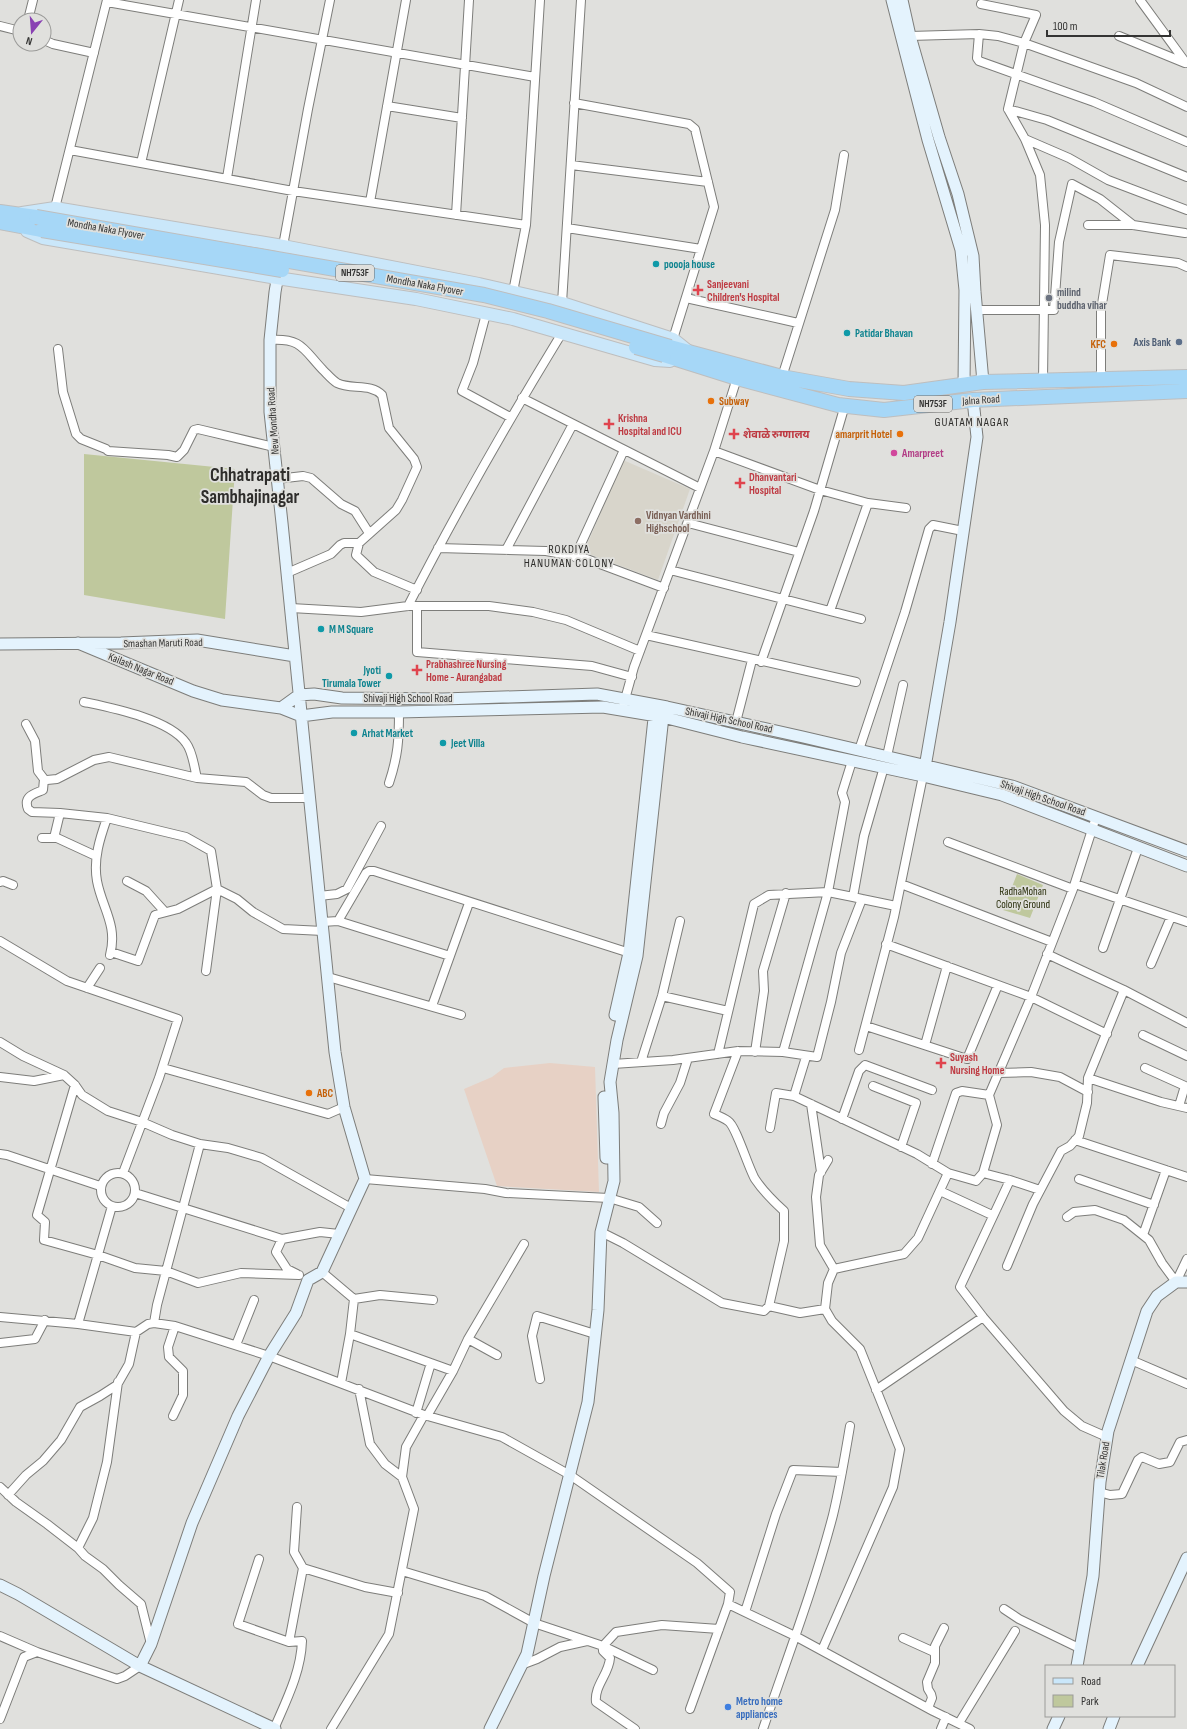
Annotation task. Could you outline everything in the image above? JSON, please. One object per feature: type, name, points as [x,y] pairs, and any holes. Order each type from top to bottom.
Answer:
[{"type":"highway","name":"Mondha Naka Flyover","points":[[6,218],[484,304],[669,347],[688,357]]},
{"type":"highway","name":"Jalna Road","points":[[688,357],[782,377],[849,389],[904,394],[983,382],[1187,378]]},
{"type":"highway","name":"Jalna Road","points":[[688,357],[737,378],[845,405],[884,410],[973,400],[1187,391]]},
{"type":"main road","points":[[6,218],[55,208],[283,246],[479,284],[562,303],[669,347]]},
{"type":"main road","points":[[6,218],[43,238],[277,278],[416,299],[513,319],[655,360],[688,357]]},
{"type":"street","points":[[30,12],[33,0]]},
{"type":"street","points":[[141,163],[179,0]]},
{"type":"street","points":[[227,178],[250,28],[256,0]]},
{"type":"street","points":[[283,246],[321,40],[330,0]]},
{"type":"street","points":[[370,202],[406,0]]},
{"type":"street","points":[[456,215],[469,0]]},
{"type":"street","points":[[513,292],[526,225],[540,0]]},
{"type":"street","points":[[562,303],[581,0]]},
{"type":"street","points":[[892,0],[928,140],[962,250],[965,290],[964,385]]},
{"type":"street","points":[[902,0],[910,36],[939,137],[958,194],[973,256],[976,310],[983,382]]},
{"type":"street","points":[[1119,36],[1186,63],[1140,0]]},
{"type":"street","points":[[55,208],[107,1],[250,28],[535,77]]},
{"type":"street","points":[[981,4],[1036,15],[1024,43],[1008,109],[1025,140],[1040,175],[1045,225],[1042,381]]},
{"type":"street","points":[[0,26],[12,29]]},
{"type":"street","points":[[910,36],[979,34],[998,36],[1024,43],[1136,83],[1187,107]]},
{"type":"street","points":[[979,34],[977,58],[979,61],[1094,102],[1187,142]]},
{"type":"street","points":[[52,44],[94,54]]},
{"type":"street","points":[[574,103],[689,124],[695,129],[714,207],[669,347]]},
{"type":"street","points":[[387,106],[462,118]]},
{"type":"street","points":[[1008,109],[1047,120],[1187,177]]},
{"type":"street","points":[[1025,140],[1069,158],[1108,180],[1187,210]]},
{"type":"street","points":[[70,150],[293,191],[526,225]]},
{"type":"street","points":[[782,377],[835,210],[844,155]]},
{"type":"street","points":[[571,165],[708,182]]},
{"type":"street","points":[[976,310],[1054,310],[1059,242],[1072,184],[1100,199],[1133,225]]},
{"type":"street","points":[[1088,225],[1133,225],[1186,233]]},
{"type":"street","points":[[567,228],[701,249]]},
{"type":"street","name":"New Mondha Road","points":[[283,246],[277,278],[270,340],[270,412],[301,716]]},
{"type":"street","points":[[1102,379],[1101,310],[1110,255],[1178,263],[1187,267]]},
{"type":"street","points":[[686,298],[798,323]]},
{"type":"street","points":[[486,314],[473,363],[462,391],[510,417]]},
{"type":"street","points":[[408,606],[510,417],[562,333]]},
{"type":"street","points":[[270,340],[284,339],[299,344],[331,379],[338,383],[379,392],[383,399],[389,428],[416,463],[415,472],[396,510],[359,543],[356,555],[374,572],[417,590]]},
{"type":"street","points":[[58,349],[63,392],[76,434],[81,439],[108,451],[168,455],[177,457],[184,450],[194,430],[198,429],[274,447]]},
{"type":"street","points":[[622,710],[640,651],[714,451],[737,378]]},
{"type":"street","points":[[522,398],[700,488]]},
{"type":"street","points":[[859,1050],[896,906],[924,770],[950,622],[977,437],[973,400]]},
{"type":"street","points":[[761,662],[820,490],[845,405]]},
{"type":"street","points":[[506,550],[573,424]]},
{"type":"street","points":[[575,557],[624,450]]},
{"type":"street","points":[[714,451],[820,490],[868,503],[906,508]]},
{"type":"street","points":[[277,479],[303,476],[311,478],[341,504],[355,510],[369,533]]},
{"type":"street","points":[[830,611],[868,503]]},
{"type":"street","points":[[688,523],[799,552]]},
{"type":"street","points":[[859,750],[905,612],[929,529],[933,525],[963,531]]},
{"type":"street","points":[[287,573],[331,554],[344,543],[359,543]]},
{"type":"street","points":[[438,548],[546,551],[584,558],[664,588]]},
{"type":"street","points":[[670,570],[860,619]]},
{"type":"street","points":[[290,608],[361,612],[408,606],[489,606],[533,612],[566,620],[640,651]]},
{"type":"street","points":[[417,606],[417,652],[592,666],[632,678]]},
{"type":"street","points":[[646,635],[752,660],[856,682]]},
{"type":"street","name":"Smashan Maruti Road","points":[[78,643],[197,640],[295,656]]},
{"type":"street","name":"Kailash Nagar Road","points":[[0,644],[78,643],[193,691],[222,700],[281,708]]},
{"type":"street","points":[[736,722],[752,660]]},
{"type":"street","points":[[887,756],[903,685]]},
{"type":"street","name":"Shivaji High School Road","points":[[299,695],[314,694],[342,698],[443,699],[597,694],[625,699],[742,738],[884,767],[924,770],[1012,786],[1187,851]]},
{"type":"street","points":[[281,708],[299,695]]},
{"type":"street","points":[[84,702],[126,711],[162,725],[178,734],[187,743],[193,758],[197,778]]},
{"type":"street","name":"Shivaji High School Road","points":[[281,708],[301,716],[332,712],[399,712],[603,707],[622,710],[659,711],[736,722],[887,756],[924,770],[1002,795],[1092,828],[1138,848],[1187,866]]},
{"type":"street","points":[[609,1198],[606,1181],[604,1081],[606,1057],[643,913],[659,711]]},
{"type":"street","points":[[389,782],[397,759],[399,712]]},
{"type":"street","points":[[75,1085],[37,1215],[45,1222],[44,1240],[98,1255],[135,1268],[166,1271],[198,1283],[241,1273],[304,1278],[322,1272],[365,1179],[344,1107],[335,1052],[301,716]]},
{"type":"street","points":[[26,724],[34,737],[38,771],[44,779],[43,790],[32,794],[26,803],[28,809],[32,812],[60,813],[107,818],[186,837],[211,851],[217,889],[206,971]]},
{"type":"street","points":[[44,779],[57,779],[94,760],[109,757],[197,778],[246,782],[263,795],[271,798],[309,798]]},
{"type":"street","points":[[783,1052],[828,892],[844,802],[842,792],[852,761]]},
{"type":"street","points":[[853,897],[864,836],[884,767]]},
{"type":"street","points":[[54,838],[60,813]]},
{"type":"street","points":[[770,1128],[776,1093],[794,1096],[901,1147],[948,1173],[976,1181],[982,1173],[997,1125],[989,1095],[1074,886],[1096,817]]},
{"type":"street","points":[[107,818],[100,837],[96,856],[97,881],[110,919],[113,944],[110,954],[138,961],[155,915],[178,909],[217,889]]},
{"type":"street","points":[[319,896],[337,894],[347,889],[382,826]]},
{"type":"street","points":[[42,838],[57,838],[96,856]]},
{"type":"street","points":[[948,842],[1074,886],[1120,899],[1187,922]]},
{"type":"street","points":[[1103,948],[1138,848]]},
{"type":"street","points":[[338,921],[366,873],[369,871],[374,871],[633,955]]},
{"type":"street","points":[[0,882],[3,881],[13,885]]},
{"type":"street","points":[[127,881],[146,891],[165,912]]},
{"type":"street","points":[[900,884],[1052,942]]},
{"type":"street","points":[[217,889],[237,899],[253,912],[283,930],[323,926],[338,921],[450,956]]},
{"type":"street","points":[[718,1054],[754,904],[769,894],[828,892],[896,906]]},
{"type":"street","points":[[755,1052],[764,992],[763,971],[786,894]]},
{"type":"street","points":[[613,1064],[688,1058],[738,1051],[783,1052],[806,1057],[817,1057],[831,1002],[841,953],[862,899]]},
{"type":"street","points":[[432,1006],[469,903]]},
{"type":"street","points":[[1152,964],[1171,917]]},
{"type":"street","points":[[641,1062],[662,996],[680,921]]},
{"type":"street","points":[[0,941],[67,981],[178,1019],[162,1068],[123,1173]]},
{"type":"street","points":[[886,944],[1030,997],[1106,1034]]},
{"type":"street","points":[[1047,954],[1124,990],[1187,1023]]},
{"type":"street","points":[[490,1729],[527,1654],[588,1402],[598,1310],[601,1232],[614,1181],[613,1113],[610,1082],[633,955]]},
{"type":"street","points":[[925,1045],[947,966]]},
{"type":"street","points":[[87,988],[100,968]]},
{"type":"street","points":[[328,977],[462,1015]]},
{"type":"street","points":[[866,1026],[967,1059],[998,985]]},
{"type":"street","points":[[1007,1266],[1040,1190],[1061,1151],[1070,1146],[1079,1136],[1087,1103],[1088,1078],[1124,990]]},
{"type":"street","points":[[662,996],[728,1011]]},
{"type":"street","points":[[1143,1035],[1187,1056]]},
{"type":"street","points":[[0,1042],[23,1056],[64,1075],[75,1085],[82,1095],[108,1111],[200,1144],[228,1148],[262,1158],[351,1208]]},
{"type":"street","points":[[601,1232],[722,1303],[764,1311],[769,1306],[784,1240],[784,1211],[770,1199],[755,1179],[743,1153],[737,1134],[729,1121],[714,1114],[738,1051]]},
{"type":"street","points":[[794,1096],[806,1057]]},
{"type":"street","points":[[661,1124],[664,1113],[680,1083],[688,1058]]},
{"type":"street","points":[[842,1118],[859,1071],[865,1065],[932,1090]]},
{"type":"street","points":[[162,1068],[328,1114],[344,1107]]},
{"type":"street","points":[[1088,1078],[1161,1102],[1183,1107],[1186,1084],[1146,1068]]},
{"type":"street","points":[[998,1073],[1031,1072],[1060,1077],[1088,1092]]},
{"type":"street","points":[[0,1077],[34,1081],[64,1075]]},
{"type":"street","points":[[873,1086],[916,1103],[901,1147]]},
{"type":"street","points":[[932,1164],[956,1093],[962,1091],[989,1095]]},
{"type":"street","points":[[811,1104],[821,1172],[816,1198],[820,1245],[834,1269]]},
{"type":"street","points":[[1075,1140],[1187,1177]]},
{"type":"street","points":[[154,1323],[157,1305],[200,1144]]},
{"type":"street","points":[[0,1154],[51,1169],[100,1186]]},
{"type":"street","points":[[821,1172],[828,1160]]},
{"type":"street","points":[[1143,1235],[1166,1170]]},
{"type":"street","points":[[116,1172],[123,1173],[133,1181],[135,1193],[133,1199],[124,1206],[112,1206],[102,1198],[100,1186],[103,1180],[109,1175],[116,1172]]},
{"type":"street","points":[[834,1269],[904,1254],[918,1238],[948,1173]]},
{"type":"street","points":[[982,1173],[1040,1190]]},
{"type":"street","points":[[365,1179],[485,1189],[506,1193],[609,1198],[639,1207],[658,1223]]},
{"type":"street","points":[[1079,1179],[1154,1205]]},
{"type":"street","points":[[1010,1180],[992,1215],[960,1287],[982,1317],[1064,1412],[1082,1426],[1107,1437]]},
{"type":"street","points":[[940,1191],[992,1215]]},
{"type":"street","points":[[135,1193],[282,1239],[320,1232],[339,1234]]},
{"type":"street","points":[[78,1324],[112,1206]]},
{"type":"street","points":[[1067,1217],[1074,1212],[1095,1210],[1124,1220],[1149,1240],[1162,1263],[1182,1282]]},
{"type":"street","points":[[282,1239],[276,1252],[287,1269],[304,1278]]},
{"type":"street","points":[[331,1729],[390,1634],[414,1510],[402,1477],[406,1447],[422,1415],[453,1370],[468,1339],[524,1244]]},
{"type":"street","points":[[1182,1282],[1187,1259]]},
{"type":"street","points":[[822,1650],[894,1487],[900,1449],[860,1350],[832,1321],[825,1308],[828,1282],[834,1269]]},
{"type":"street","points":[[322,1272],[354,1299],[380,1295],[433,1300]]},
{"type":"street","points":[[0,1636],[37,1652],[117,1679],[125,1676],[140,1666],[151,1644],[192,1523],[238,1416],[269,1356],[296,1313],[304,1278]]},
{"type":"street","name":"Tilak Road","points":[[1077,1665],[1093,1576],[1099,1492],[1107,1437],[1147,1311],[1152,1302],[1182,1282]]},
{"type":"street","points":[[341,1383],[350,1334],[354,1299]]},
{"type":"street","points":[[236,1345],[254,1300]]},
{"type":"street","points":[[769,1306],[800,1313],[825,1308]]},
{"type":"street","points":[[540,1379],[532,1336],[537,1316],[595,1334]]},
{"type":"street","points":[[0,1317],[45,1320],[136,1332],[148,1324],[154,1323],[175,1326],[269,1356],[358,1389],[422,1415],[502,1437],[570,1475],[697,1563],[730,1592],[728,1604],[720,1629],[690,1709]]},
{"type":"street","points":[[876,1390],[982,1317]]},
{"type":"street","points":[[0,1343],[35,1339],[45,1320]]},
{"type":"street","points":[[173,1416],[183,1395],[183,1371],[169,1357],[168,1347],[175,1326]]},
{"type":"street","points":[[8,1495],[26,1474],[43,1461],[61,1440],[80,1407],[100,1396],[118,1382],[129,1364],[136,1332]]},
{"type":"street","points":[[350,1334],[453,1370]]},
{"type":"street","points":[[468,1339],[497,1355]]},
{"type":"street","points":[[1131,1360],[1187,1384]]},
{"type":"street","points":[[422,1415],[431,1363]]},
{"type":"street","points":[[78,1548],[93,1518],[106,1469],[118,1382]]},
{"type":"street","points":[[358,1389],[370,1444],[385,1464],[402,1477]]},
{"type":"street","points":[[763,1729],[795,1636],[832,1516],[850,1426]]},
{"type":"street","points":[[1099,1492],[1110,1495],[1122,1494],[1138,1460],[1142,1457],[1159,1464],[1170,1462],[1180,1442],[1187,1440]]},
{"type":"street","points":[[745,1612],[776,1514],[793,1470],[842,1472]]},
{"type":"street","points":[[0,1487],[16,1502],[78,1548],[85,1556],[103,1568],[140,1604],[151,1644]]},
{"type":"street","points":[[289,1642],[302,1568],[294,1552],[297,1508]]},
{"type":"street","points":[[0,1585],[18,1594],[140,1666],[274,1729],[287,1699],[301,1659],[302,1641],[289,1642],[238,1624],[259,1559]]},
{"type":"street","points":[[1137,1665],[1185,1566]]},
{"type":"street","points":[[302,1568],[365,1587],[398,1593]]},
{"type":"street","points":[[402,1571],[485,1596],[534,1623],[603,1646],[653,1670]]},
{"type":"street","points":[[728,1604],[795,1636],[970,1729]]},
{"type":"street","points":[[1004,1609],[1019,1619],[1081,1649]]},
{"type":"street","points":[[635,1729],[596,1702],[595,1694],[609,1666],[610,1658],[603,1651],[603,1646],[616,1632],[662,1625],[720,1629]]},
{"type":"street","points":[[928,1708],[932,1698],[927,1682],[935,1663],[934,1646],[944,1628]]},
{"type":"street","points":[[959,1723],[1015,1631]]},
{"type":"street","points":[[903,1638],[934,1652]]},
{"type":"street","points":[[521,1665],[537,1660],[560,1647],[588,1641]]},
{"type":"street","points":[[0,1719],[24,1657],[37,1652]]},
{"type":"street","points":[[941,1729],[946,1717]]},
{"type":"street","points":[[1053,1729],[1059,1717]]},
{"type":"street","points":[[1109,1729],[1114,1717]]},
{"type":"shaded area","name":"Vidnyan Vardhini Highschool","points":[[623,460],[690,489],[658,580],[584,552]]},
{"type":"shaded area","points":[[550,1063],[595,1067],[599,1192],[497,1186],[464,1089],[492,1077],[504,1068]]},
{"type":"green space","points":[[84,454],[235,469],[225,619],[84,595]]},
{"type":"green space","name":"RadhaMohan Colony Ground","points":[[1017,874],[1043,885],[1030,918],[1003,910]]},
{"type":"place","name":"poooja house","points":[[656,264]]},
{"type":"place","name":"Sanjeevani Children's Hospital","points":[[698,290]]},
{"type":"place","name":"milind buddha vihar","points":[[1049,298]]},
{"type":"place","name":"Patidar Bhavan","points":[[847,333]]},
{"type":"place","name":"Axis Bank","points":[[1179,342]]},
{"type":"place","name":"KFC","points":[[1114,344]]},
{"type":"place","name":"Subway","points":[[711,401]]},
{"type":"place","name":"Krishna Hospital and ICU","points":[[609,424]]},
{"type":"place","name":"शेवाळे रुग्णालय","points":[[734,434]]},
{"type":"place","name":"amarprit Hotel","points":[[900,434]]},
{"type":"place","name":"Amarpreet","points":[[894,453]]},
{"type":"place","name":"Dhanvantari Hospital","points":[[740,483]]},
{"type":"place","name":"Vidnyan Vardhini Highschool","points":[[638,521]]},
{"type":"place","name":"M M Square","points":[[321,629]]},
{"type":"place","name":"Prabhashree Nursing Home - Aurangabad","points":[[417,670]]},
{"type":"place","name":"Jyoti Tirumala Tower","points":[[389,676]]},
{"type":"place","name":"Arhat Market","points":[[354,733]]},
{"type":"place","name":"Jeet Villa","points":[[443,743]]},
{"type":"place","name":"Suyash Nursing Home","points":[[941,1063]]},
{"type":"place","name":"ABC","points":[[309,1093]]},
{"type":"place","name":"Metro home appliances","points":[[728,1707]]},
{"type":"district","name":"GUATAM NAGAR","points":[[972,422]]},
{"type":"district","name":"Chhatrapati Sambhajinagar","points":[[250,486]]},
{"type":"district","name":"ROKDIYA HANUMAN COLONY","points":[[569,556]]}]
